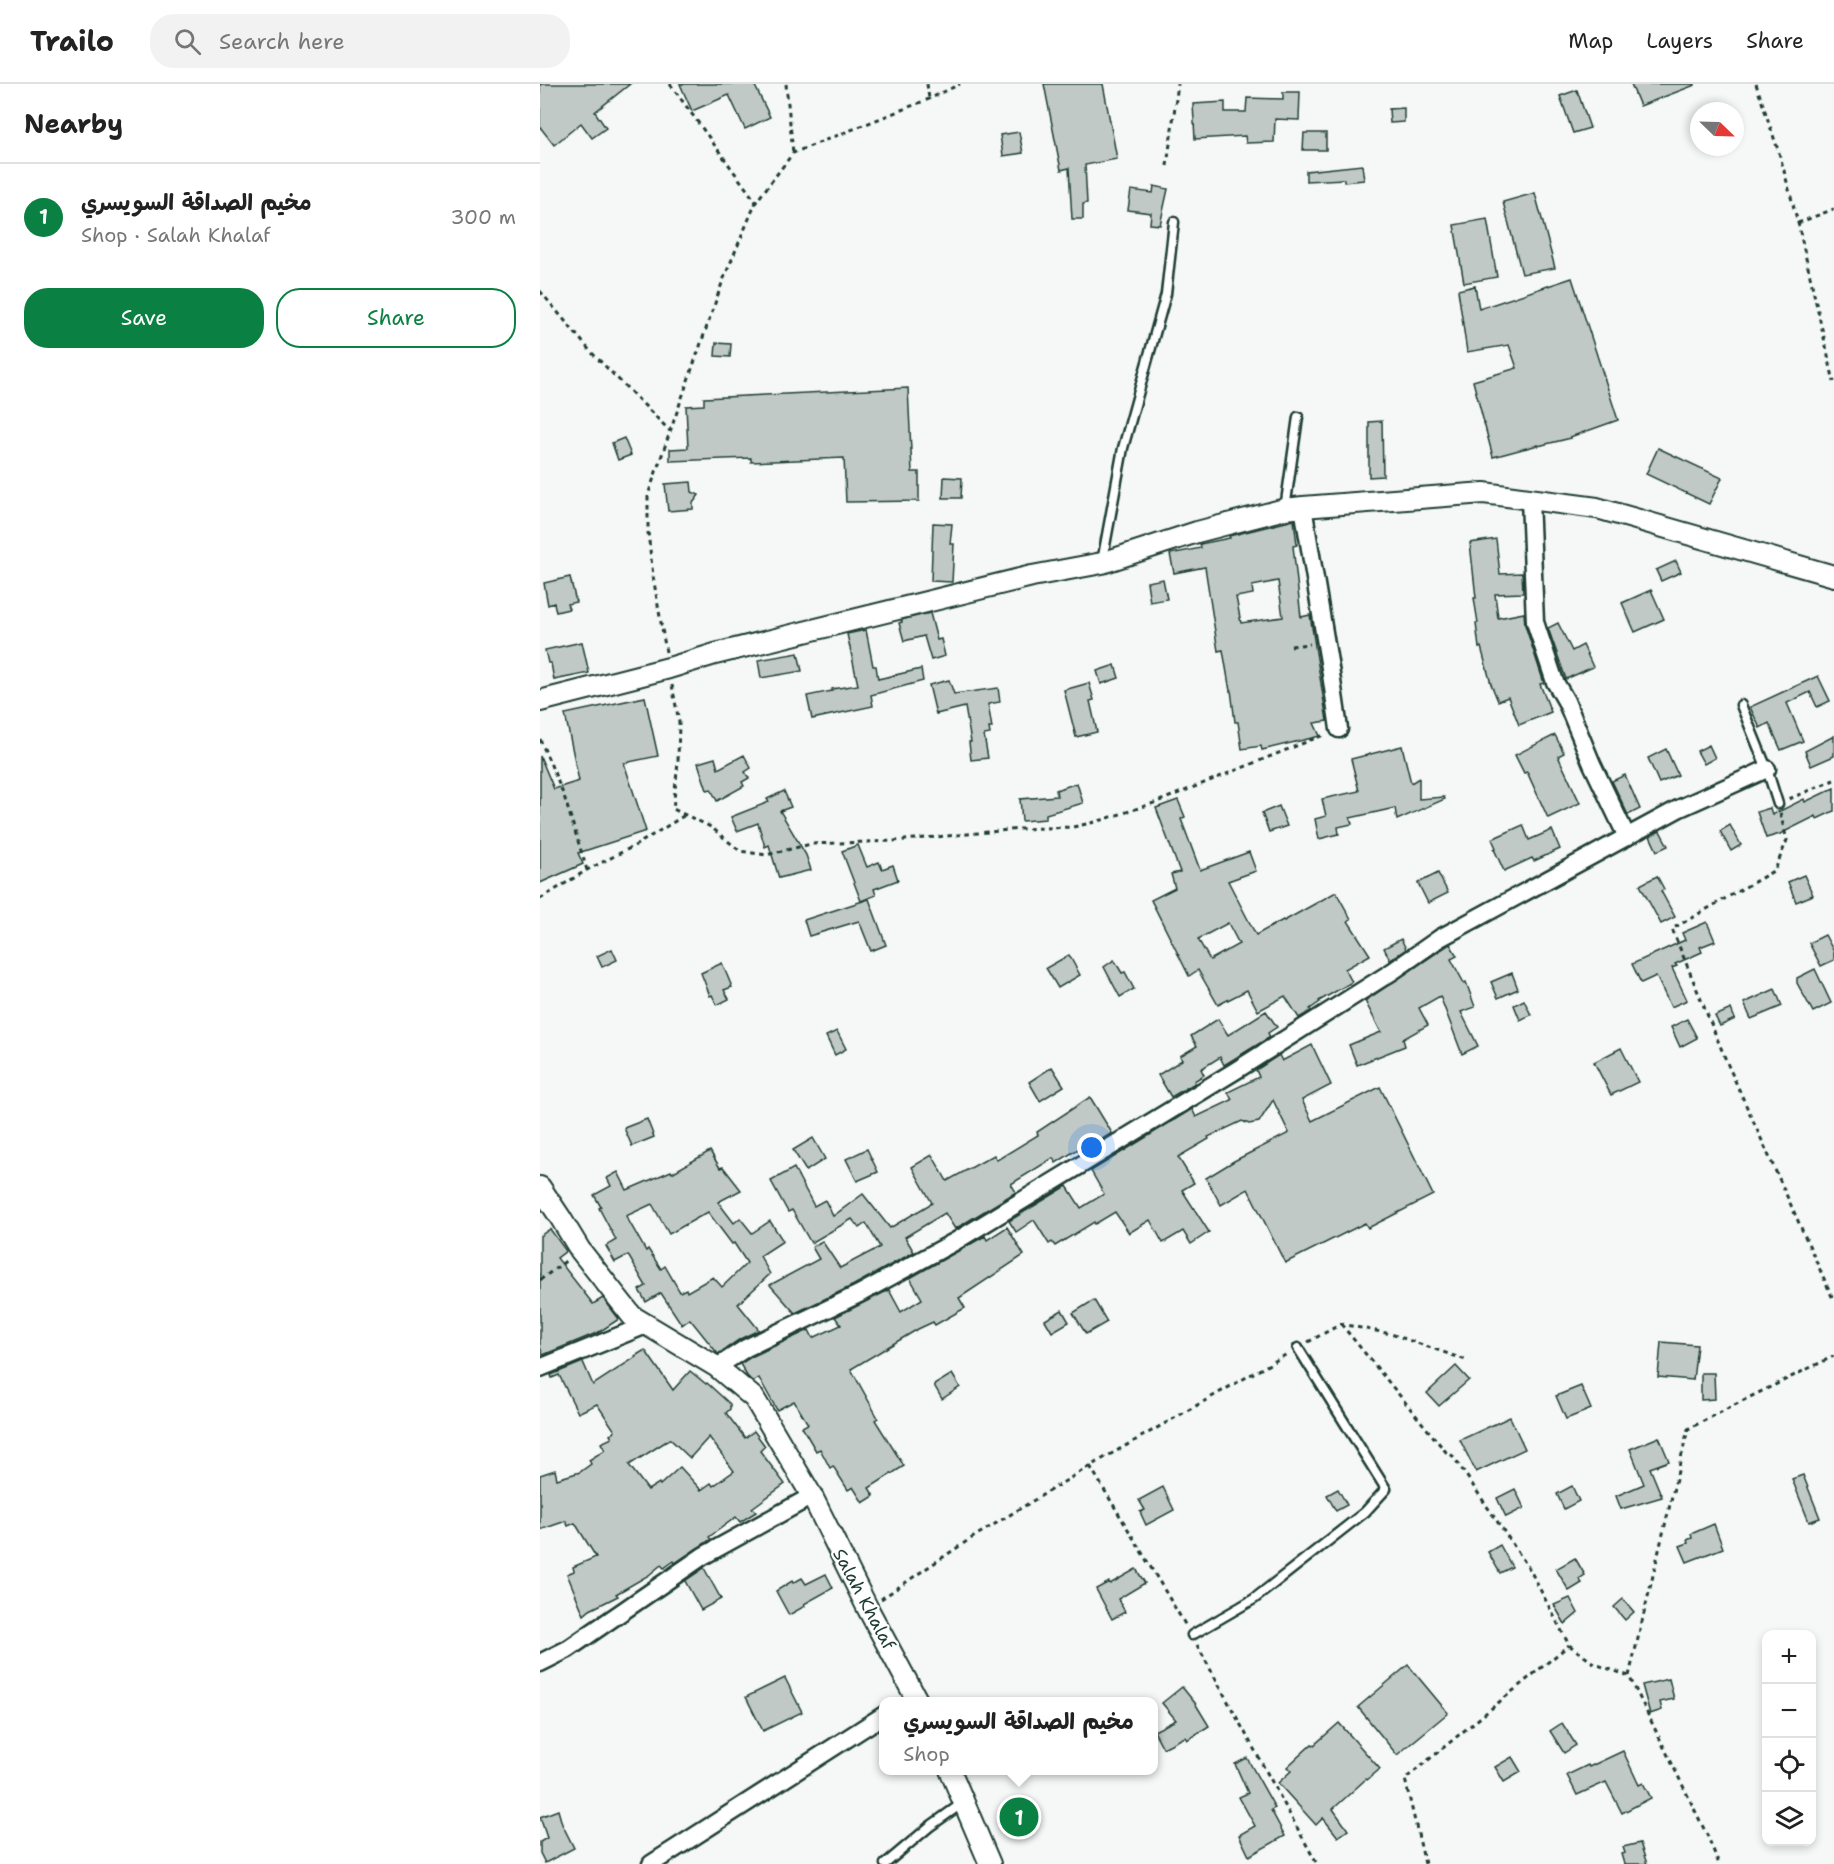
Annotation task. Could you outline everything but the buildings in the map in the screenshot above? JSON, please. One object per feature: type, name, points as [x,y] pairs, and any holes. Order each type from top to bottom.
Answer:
[{"type":"street","points":[[540,701],[716,654],[1032,576],[1102,563],[1197,532],[1294,508],[1484,493],[1597,508],[1834,576]]},
{"type":"street","points":[[1530,500],[1535,622],[1555,682],[1627,837]]},
{"type":"street","points":[[1294,508],[1325,642],[1339,729]]},
{"type":"street","points":[[717,1367],[746,1348],[859,1294],[956,1241],[1235,1071],[1393,971],[1440,938],[1678,809],[1767,769]]},
{"type":"street","name":"Salah Khalaf","points":[[540,1187],[580,1250],[632,1316],[717,1367],[754,1398],[812,1496],[912,1697]]},
{"type":"street","points":[[540,1368],[646,1325]]},
{"type":"street","points":[[540,1663],[568,1649],[703,1556],[812,1496]]},
{"type":"street","points":[[651,1864],[879,1718]]},
{"type":"street","points":[[952,1775],[990,1864]]},
{"type":"lane","points":[[1102,563],[1123,448],[1166,294],[1174,222]]},
{"type":"lane","points":[[1294,508],[1298,417]]},
{"type":"lane","points":[[1741,705],[1767,769],[1778,804]]},
{"type":"lane","points":[[1192,1635],[1254,1599],[1365,1512],[1386,1489],[1298,1348]]},
{"type":"lane","points":[[885,1864],[963,1802]]},
{"type":"path","points":[[670,84],[756,202]]},
{"type":"path","points":[[786,84],[793,153]]},
{"type":"path","points":[[927,84],[929,99]]},
{"type":"path","points":[[960,84],[929,99],[793,153],[756,202],[722,283],[648,495],[648,532],[653,576],[679,722],[673,809],[711,827],[740,851],[766,855],[811,844],[894,841],[1020,829],[1073,827],[1157,802],[1339,729]]},
{"type":"path","points":[[1167,166],[1178,84]]},
{"type":"path","points":[[1756,84],[1780,156],[1798,224],[1834,382]]},
{"type":"path","points":[[1798,224],[1834,209]]},
{"type":"path","points":[[540,291],[591,352],[670,430]]},
{"type":"path","points":[[1291,646],[1325,642]]},
{"type":"path","points":[[540,739],[564,796],[587,870]]},
{"type":"path","points":[[1834,780],[1778,804],[1787,840],[1775,870],[1672,929],[1728,1065],[1834,1301]]},
{"type":"path","points":[[540,899],[685,815]]},
{"type":"path","points":[[540,1280],[580,1250]]},
{"type":"path","points":[[1341,1324],[1446,1452],[1453,1456],[1530,1570],[1569,1645],[1595,1664],[1629,1676]]},
{"type":"path","points":[[868,1609],[967,1541],[1090,1466],[1341,1324],[1391,1334],[1466,1360]]},
{"type":"path","points":[[1719,1864],[1629,1676],[1689,1430],[1834,1356]]},
{"type":"path","points":[[1090,1466],[1192,1635],[1317,1864]]},
{"type":"path","points":[[1425,1864],[1405,1779],[1569,1645]]},
{"type":"place","name":"مخيم الصداقة السويسري","points":[[1019,1817]]}]
